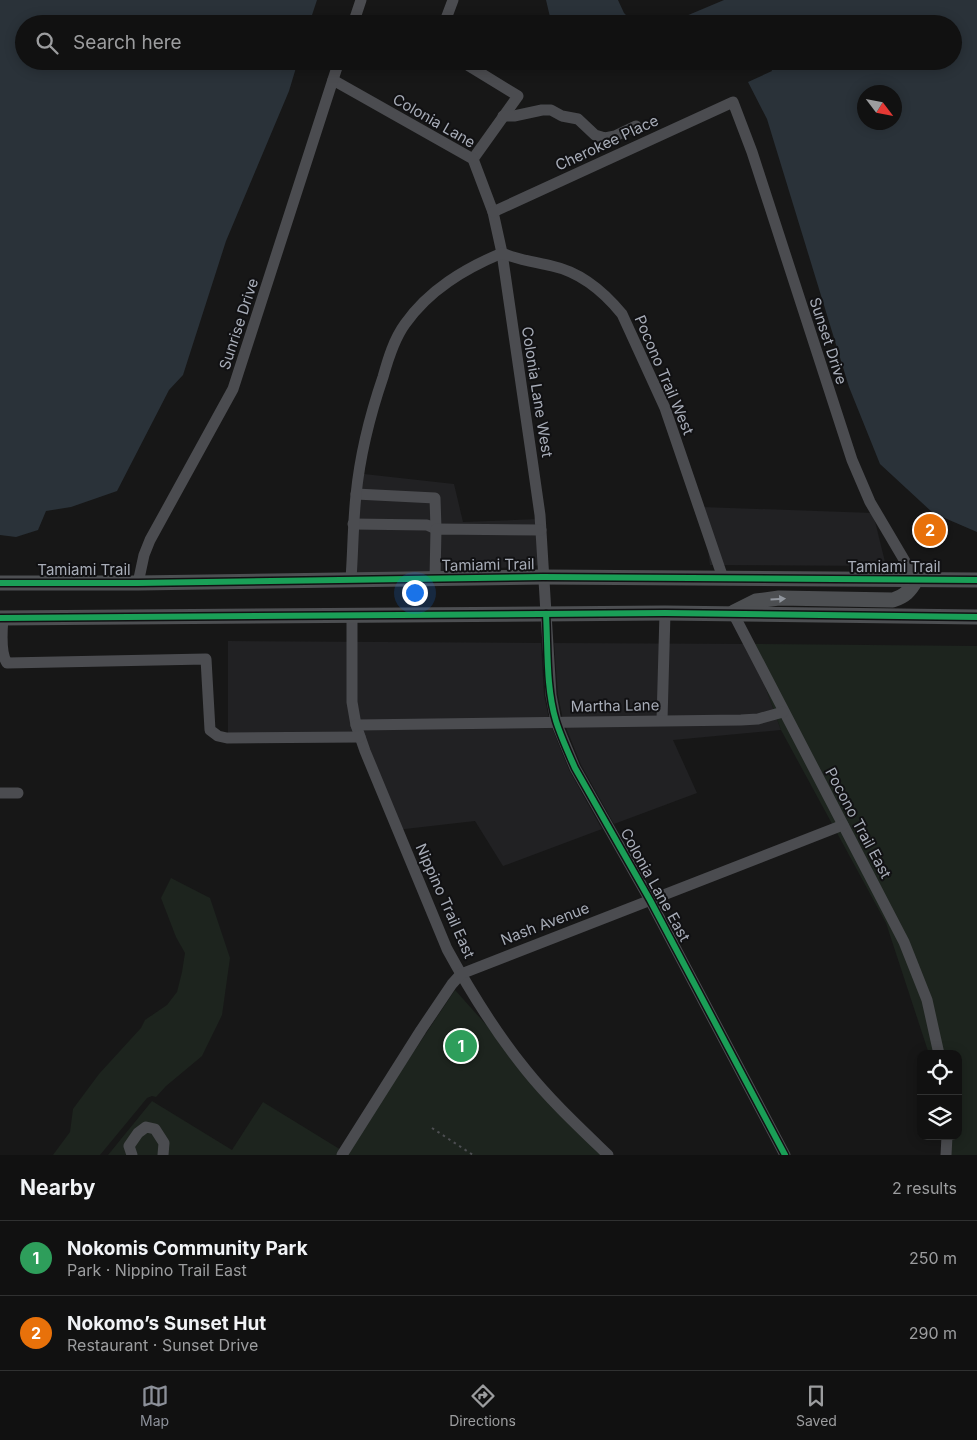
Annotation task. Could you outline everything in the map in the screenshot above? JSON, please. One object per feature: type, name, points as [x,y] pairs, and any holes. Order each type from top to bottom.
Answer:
[{"type":"main road","name":"Tamiami Trail","points":[[0,583],[138,583],[543,577],[977,580]]},
{"type":"main road","points":[[733,613],[756,601],[779,598],[893,600],[910,591],[916,580]]},
{"type":"main road","points":[[2,618],[664,613],[977,616]]},
{"type":"street","points":[[356,15],[361,0]]},
{"type":"street","points":[[447,15],[453,0]]},
{"type":"street","name":"Sunrise Drive","points":[[138,583],[144,555],[150,540],[233,389],[336,70]]},
{"type":"street","points":[[472,159],[518,96],[475,70]]},
{"type":"street","name":"Colonia Lane","points":[[333,80],[472,159],[493,212]]},
{"type":"street","name":"Cherokee Place","points":[[493,212],[733,102]]},
{"type":"street","name":"Sunset Drive","points":[[733,102],[752,152],[852,460],[870,502],[916,580]]},
{"type":"street","points":[[504,116],[551,110],[562,116],[578,119],[595,135],[605,138],[615,136],[636,126]]},
{"type":"street","name":"Colonia Lane West","points":[[493,212],[502,253],[532,459],[541,530],[546,614]]},
{"type":"street","points":[[352,579],[353,524],[356,494],[367,433],[376,397],[391,352],[404,326],[429,297],[445,284],[481,262],[502,253]]},
{"type":"street","name":"Pocono Trail West","points":[[502,253],[569,271],[600,292],[622,314],[665,408],[723,578]]},
{"type":"street","points":[[356,494],[435,498],[435,578]]},
{"type":"street","points":[[353,524],[427,525],[436,529],[541,530]]},
{"type":"street","points":[[662,720],[664,613]]},
{"type":"street","name":"Pocono Trail East","points":[[733,613],[895,924],[920,978],[932,1019],[938,1050]]},
{"type":"street","name":"Colonia Lane East","points":[[546,614],[551,695],[556,722],[575,768],[650,900],[785,1155]]},
{"type":"street","name":"Nippino Trail East","points":[[352,615],[352,702],[356,724],[440,932],[461,974],[508,1046],[527,1071],[608,1155]]},
{"type":"street","points":[[2,618],[1,642],[3,663],[206,659],[210,730],[218,736],[227,738],[360,737]]},
{"type":"street","name":"Martha Lane","points":[[356,724],[740,720],[783,712]]},
{"type":"street","points":[[0,793],[18,793]]},
{"type":"street","name":"Nash Avenue","points":[[461,974],[842,825]]},
{"type":"street","points":[[342,1155],[421,1030],[452,984],[461,974]]},
{"type":"street","points":[[132,1155],[129,1146],[138,1133],[146,1127],[155,1129],[164,1143],[163,1155]]},
{"type":"street","points":[[946,1155],[947,1140]]},
{"type":"path","points":[[432,1128],[473,1155]]},
{"type":"shaded area","points":[[0,0],[317,0],[312,15],[15,15],[15,70],[295,70],[289,91],[226,241],[183,375],[169,390],[117,491],[71,507],[46,511],[38,530],[16,537],[0,535]]},
{"type":"shaded area","points":[[546,0],[618,0],[626,15],[550,15]]},
{"type":"shaded area","points":[[724,0],[977,0],[977,532],[933,513],[880,464],[849,387],[767,119],[748,82],[772,70],[962,70],[962,15],[688,15]]},
{"type":"shaded area","points":[[364,474],[454,484],[463,522],[539,519],[544,565],[439,572],[347,573]]},
{"type":"shaded area","points":[[702,507],[873,513],[886,566],[710,565]]},
{"type":"shaded area","points":[[228,641],[541,643],[544,695],[550,723],[569,770],[602,829],[503,866],[475,821],[396,830],[353,732],[228,737]]},
{"type":"shaded area","points":[[554,643],[750,644],[781,730],[673,740],[697,793],[614,824],[581,765],[563,720],[558,695]]},
{"type":"shaded area","points":[[750,644],[977,646],[977,1155],[949,1155],[946,1140],[962,1140],[962,1050],[928,1050],[886,923],[781,730]]},
{"type":"shaded area","points":[[171,878],[210,898],[230,958],[222,1015],[202,1056],[166,1086],[156,1097],[147,1098],[100,1155],[53,1155],[70,1132],[73,1109],[99,1074],[141,1028],[145,1020],[167,1005],[177,992],[185,953],[176,937],[161,898]]},
{"type":"shaded area","points":[[455,990],[603,1155],[108,1155],[152,1101],[232,1150],[263,1102],[346,1153]]},
{"type":"cycle path","points":[[0,583],[138,583],[543,577],[977,580]]},
{"type":"cycle path","points":[[0,618],[665,613],[977,617]]},
{"type":"cycle path","points":[[546,614],[550,695],[560,733],[575,768],[650,900],[785,1155]]},
{"type":"place","name":"Nokomo’s Sunset Hut","points":[[930,530]]},
{"type":"place","name":"Nokomis Community Park","points":[[461,1046]]}]
